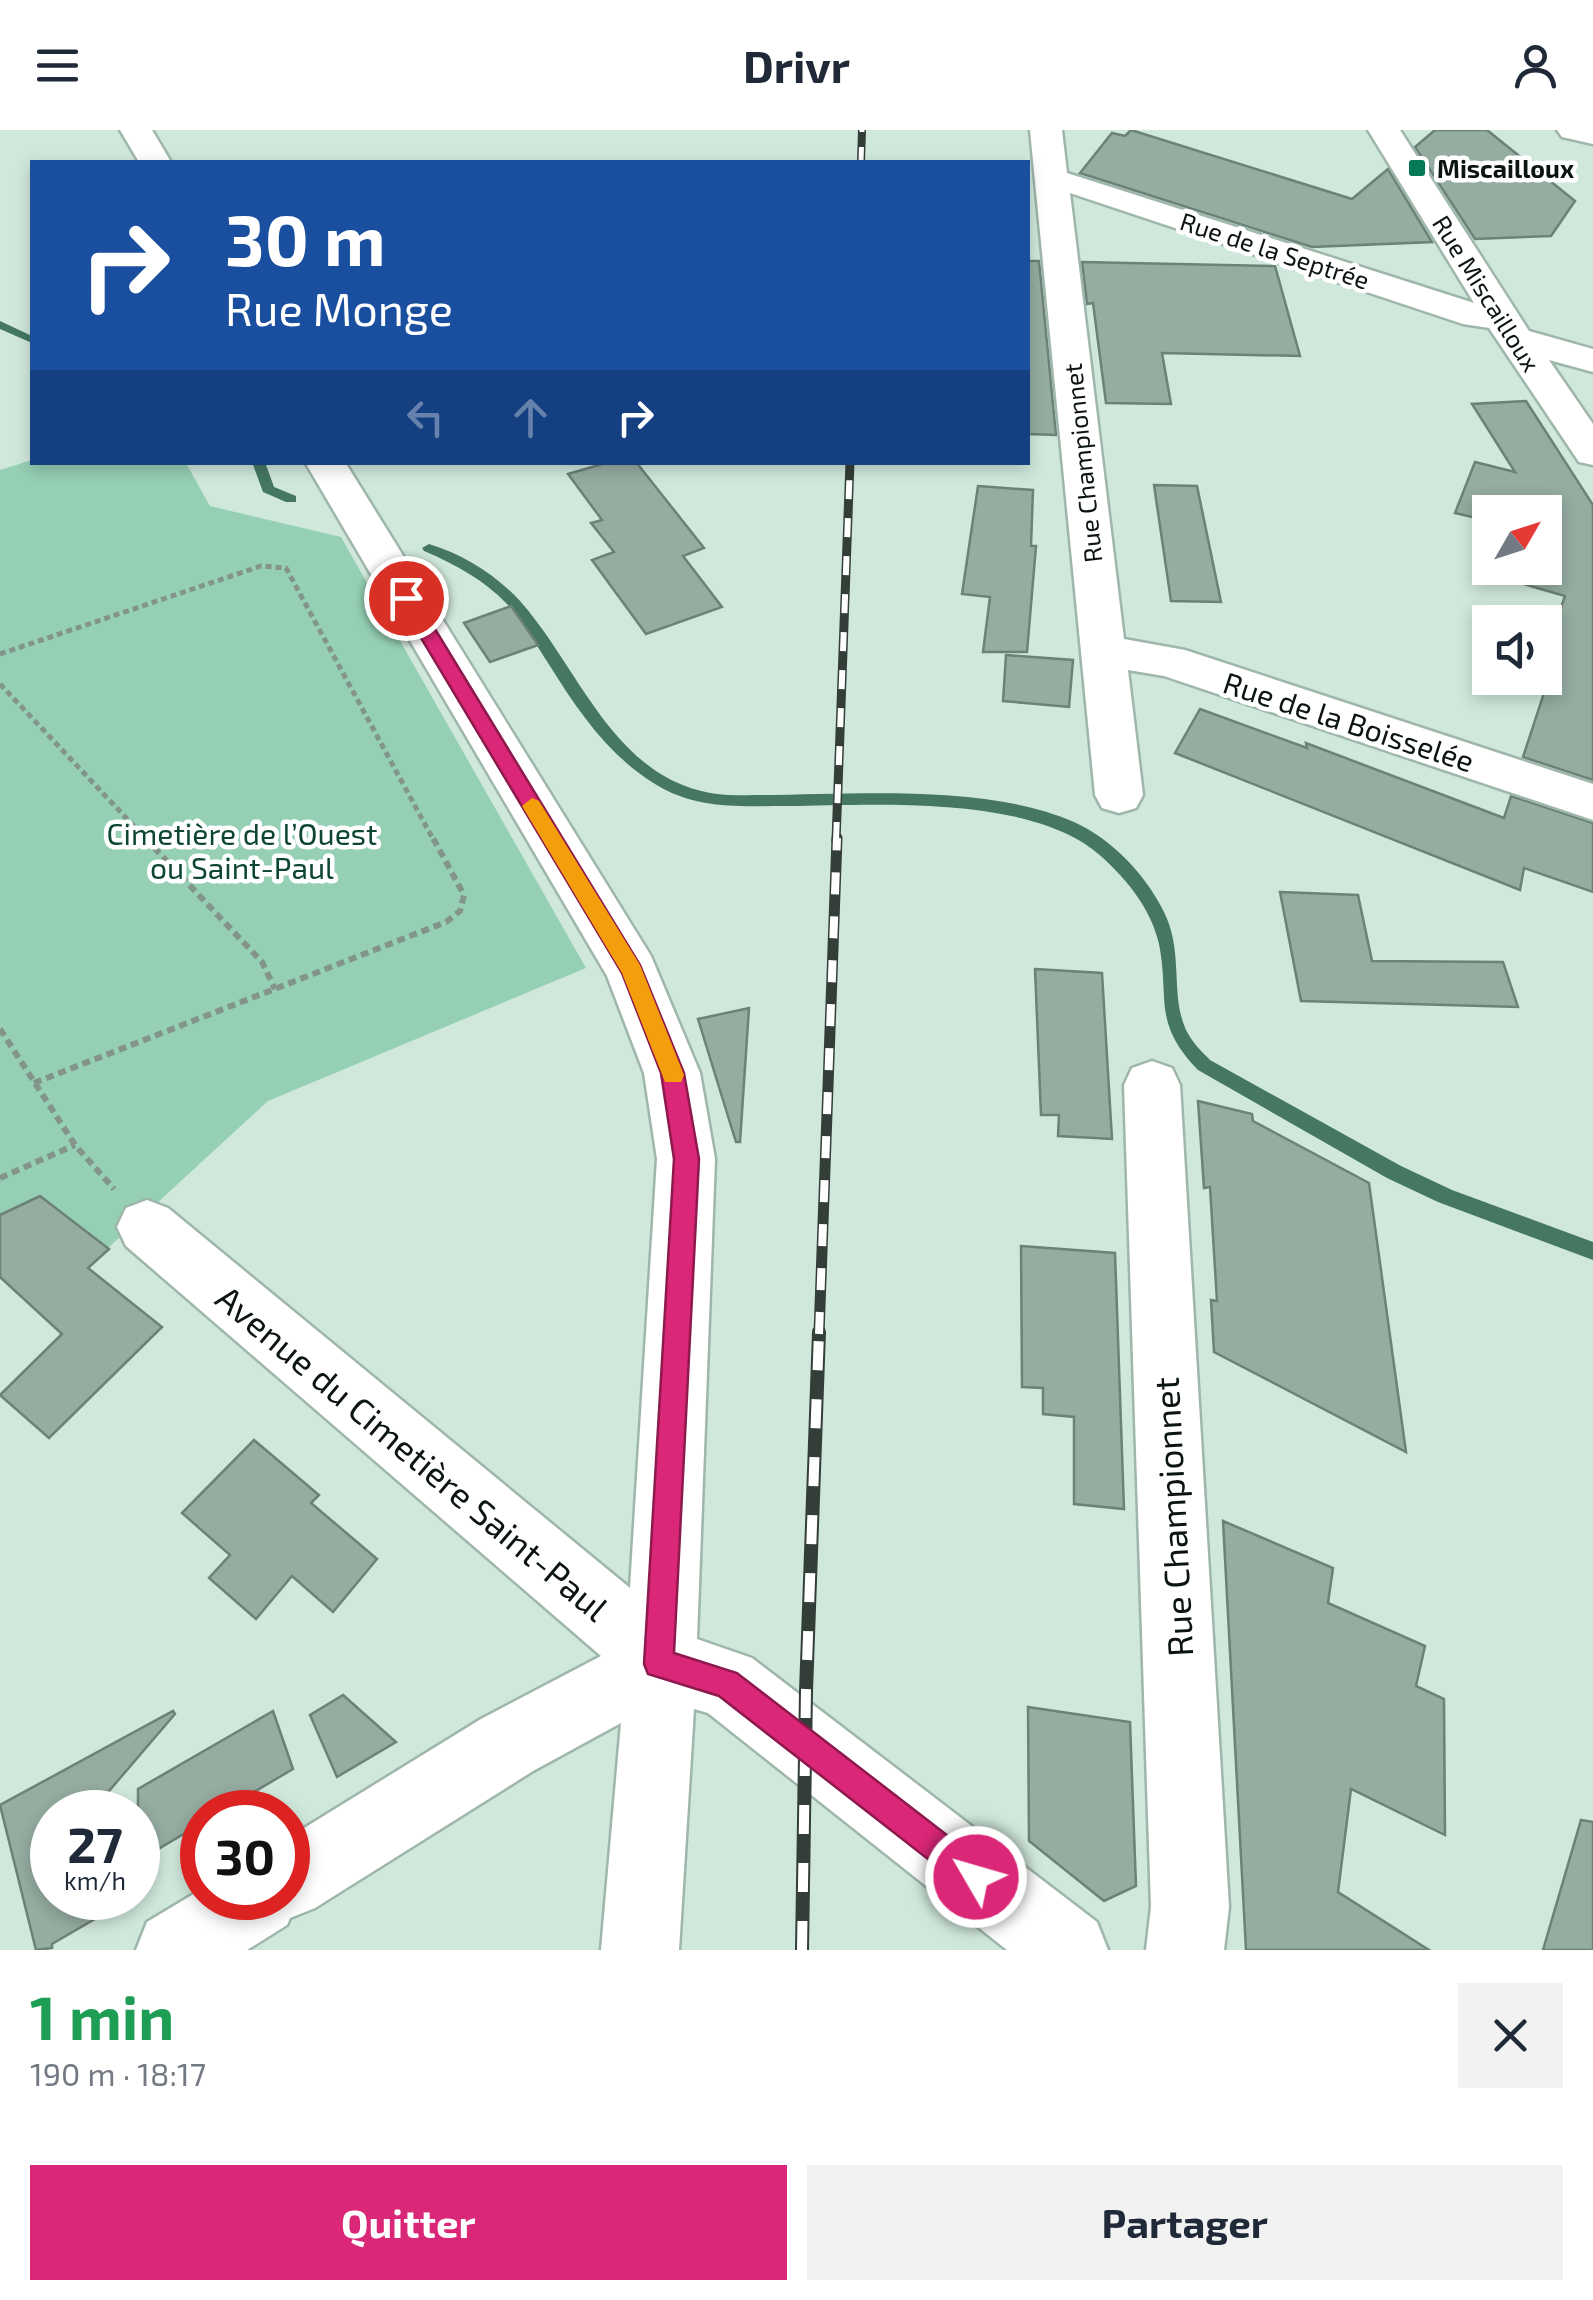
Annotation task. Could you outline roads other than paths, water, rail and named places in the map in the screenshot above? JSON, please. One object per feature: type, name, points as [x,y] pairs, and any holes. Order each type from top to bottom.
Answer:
[{"type":"street","points":[[136,130],[155,160]]},
{"type":"street","name":"Rue Championnet","points":[[1046,130],[1119,795]]},
{"type":"street","name":"Rue Miscailloux","points":[[1384,130],[1508,329],[1593,454]]},
{"type":"street","points":[[1573,130],[1593,134]]},
{"type":"street","name":"Rue de la Septrée","points":[[1050,180],[1082,186],[1476,316],[1593,360]]},
{"type":"street","points":[[326,465],[632,971],[672,1073],[686,1159],[656,1755],[640,1950]]},
{"type":"street","name":"Rue de la Boisselée","points":[[1103,652],[1169,661],[1593,802]]},
{"type":"street","name":"Rue Championnet","points":[[1152,1084],[1190,1907],[1185,1950]]},
{"type":"street","name":"Avenue du Cimetière Saint-Paul","points":[[147,1227],[596,1603],[658,1664],[727,1683],[1069,1950]]},
{"type":"street","points":[[310,1867],[508,1745],[658,1664]]},
{"type":"street","points":[[175,1950],[224,1920]]},
{"type":"waterway","points":[[0,325],[30,339]]},
{"type":"waterway","points":[[259,465],[268,489],[291,499]]},
{"type":"waterway","points":[[429,548],[470,568],[506,595],[608,736],[647,772],[670,786],[705,799],[728,801],[903,800],[993,807],[1070,827],[1097,843],[1135,880],[1157,914],[1170,964],[1173,1015],[1188,1048],[1204,1065],[1394,1172],[1445,1196],[1593,1251]]},
{"type":"railway","points":[[861,160],[862,130]]},
{"type":"railway","points":[[836,841],[850,465]]},
{"type":"railway","points":[[819,1334],[837,838]]},
{"type":"railway","points":[[802,1950],[806,1691],[819,1332]]},
{"type":"place","name":"Miscailloux","points":[[1417,168]]},
{"type":"park label","name":"Cimetière de l’Ouest ou Saint-Paul","points":[[242,850]]}]
